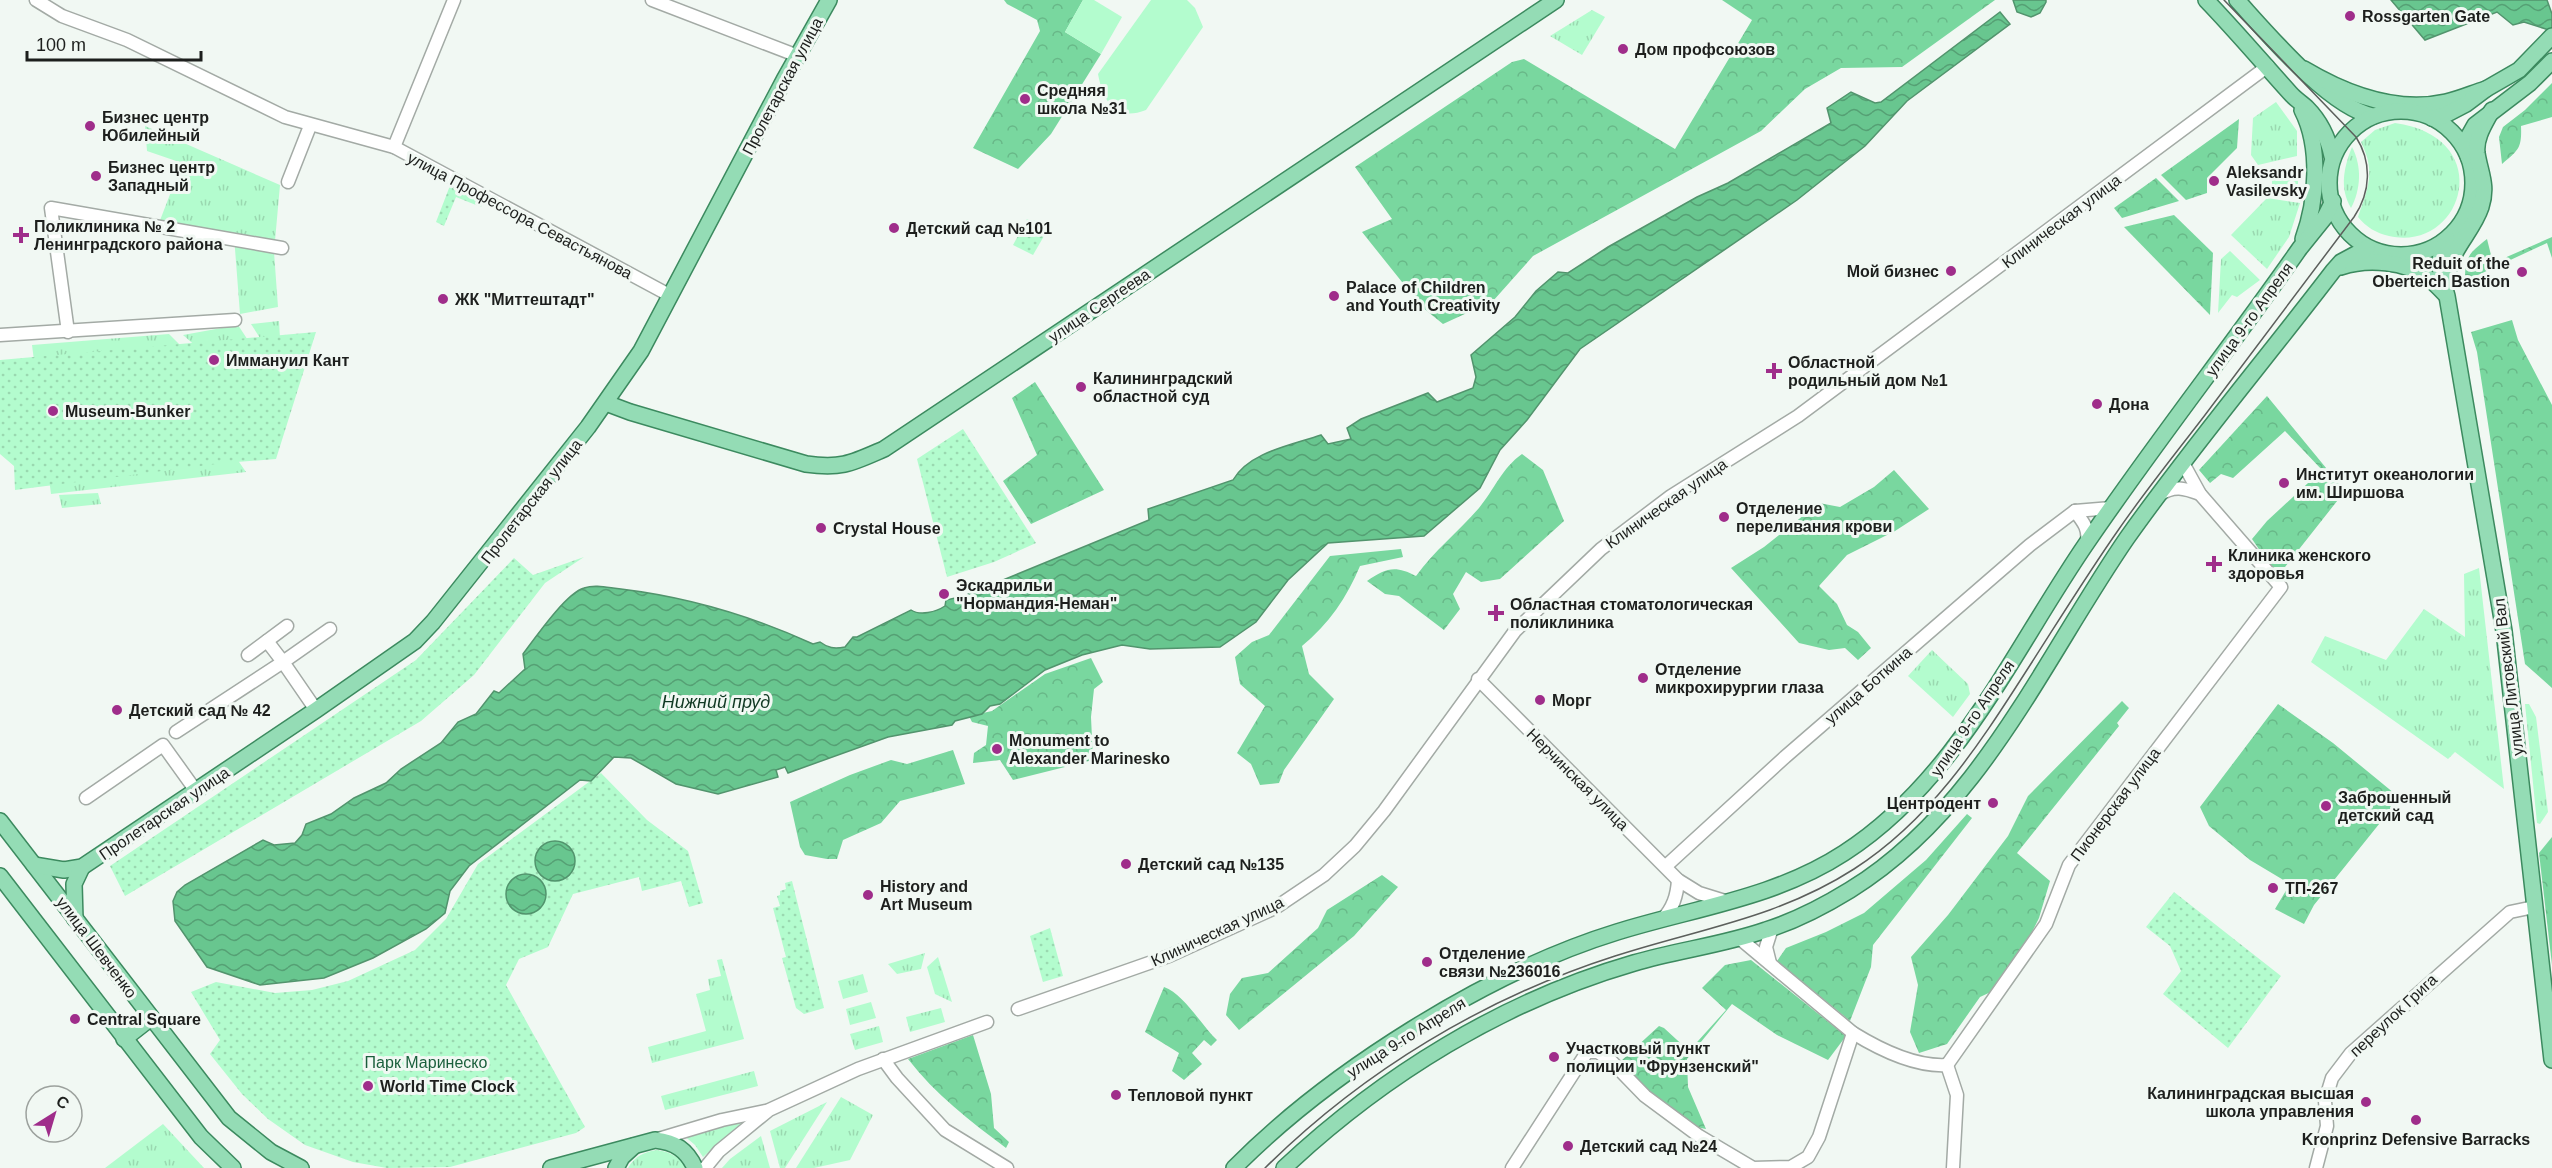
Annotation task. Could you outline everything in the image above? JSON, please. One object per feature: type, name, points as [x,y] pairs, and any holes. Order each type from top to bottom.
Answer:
[{"type":"main road","name":"Пролетарская улица","points":[[34,865],[64,870],[82,867],[415,641],[433,622],[606,403],[641,351],[829,0]]},
{"type":"main road","name":"улица Сергеева","points":[[606,403],[806,464],[831,467],[853,462],[884,449],[1556,0]]},
{"type":"main road","points":[[2206,0],[2265,68],[2320,123],[2332,156],[2333,201],[2341,226],[2367,248],[2395,255],[2407,256],[2434,248],[2447,238],[2462,220],[2470,201],[2472,188],[2466,141],[2469,132],[2552,61]]},
{"type":"main road","points":[[2237,0],[2275,42],[2343,103],[2360,114],[2373,116],[2405,111],[2432,118],[2452,134],[2468,159]]},
{"type":"main road","points":[[2432,118],[2443,116],[2466,104],[2486,88],[2519,70],[2551,37]]},
{"type":"main road","points":[[2304,69],[2332,86],[2367,98],[2388,102],[2433,104],[2486,88]]},
{"type":"main road","points":[[2291,94],[2310,127],[2314,168],[2312,208],[2300,248]]},
{"type":"main road","points":[[2447,296],[2450,261],[2476,220],[2482,205],[2483,173],[2477,146],[2482,129],[2492,110]]},
{"type":"main road","points":[[2332,156],[2352,130],[2373,116]]},
{"type":"main road","name":"улица 9-го Апреля","points":[[1234,1168],[1273,1131],[1318,1094],[1365,1061],[1463,1000],[1583,944],[1769,890],[1830,862],[1877,829],[1912,799],[1957,744],[2087,542],[2300,248],[2325,218],[2333,201]]},
{"type":"main road","name":"улица Литовский Вал","points":[[2447,238],[2439,256],[2504,631],[2552,1060]]},
{"type":"main road","name":"улица 9-го Апреля","points":[[1284,1168],[1323,1132],[1379,1089],[1422,1060],[1511,1011],[1614,970],[1772,928],[1811,912],[1849,891],[1897,857],[1940,816],[1995,745],[2093,589],[2183,463],[2333,271],[2341,262],[2367,248]]},
{"type":"main road","name":"улица Литовский Вал","points":[[2407,256],[2424,267],[2447,296]]},
{"type":"main road","points":[[2333,271],[2345,266],[2368,262],[2409,268],[2429,278],[2447,296]]},
{"type":"main road","name":"улица Шевченко","points":[[0,821],[229,1118],[272,1152],[301,1168]]},
{"type":"main road","name":"Пролетарская улица","points":[[75,919],[74,884],[82,867]]},
{"type":"main road","name":"улица Шевченко","points":[[0,876],[201,1137],[233,1168]]},
{"type":"main road","points":[[124,1039],[151,1018]]},
{"type":"main road","points":[[551,1168],[655,1140],[679,1147],[689,1156],[695,1168]]},
{"type":"main road","points":[[616,1168],[622,1157],[637,1144]]},
{"type":"street","name":"улица Профессора Севастьянова","points":[[36,0],[62,16],[110,33],[285,117],[310,126],[394,147],[435,167],[671,296]]},
{"type":"street","points":[[394,147],[454,0]]},
{"type":"street","points":[[652,0],[798,56]]},
{"type":"street","name":"Клиническая улица","points":[[1018,1009],[1169,956],[1275,908],[1324,875],[1355,846],[1384,811],[1515,631],[1601,549],[1671,496],[1798,416],[2265,68]]},
{"type":"street","points":[[288,182],[310,126]]},
{"type":"street","points":[[68,332],[51,208],[282,248]]},
{"type":"street","points":[[0,335],[235,320]]},
{"type":"street","points":[[2183,463],[2200,494]]},
{"type":"street","points":[[2158,496],[2169,488],[2184,488],[2200,494]]},
{"type":"street","name":"Пионерская улица","points":[[1947,1065],[2046,924],[2069,865],[2282,587],[2200,494]]},
{"type":"street","points":[[2075,511],[2098,511],[2111,508]]},
{"type":"street","points":[[2075,511],[2085,523],[2088,534],[2087,542]]},
{"type":"street","name":"улица Боткина","points":[[1666,866],[1785,757],[2030,544],[2075,511]]},
{"type":"street","points":[[248,655],[287,626]]},
{"type":"street","points":[[176,732],[330,629]]},
{"type":"street","points":[[267,641],[316,710]]},
{"type":"street","name":"Нерчинская улица","points":[[1478,679],[1678,880]]},
{"type":"street","points":[[86,798],[164,745],[196,791]]},
{"type":"street","points":[[1662,920],[1672,908],[1676,898],[1678,880],[1699,893],[1730,902]]},
{"type":"street","name":"переулок Грига","points":[[2316,1168],[2327,1126],[2325,1101],[2332,1078],[2351,1053],[2510,912],[2534,907]]},
{"type":"street","points":[[1770,964],[1766,947],[1772,928]]},
{"type":"street","points":[[1739,938],[1852,1033],[1870,1044],[1932,1066],[1947,1065],[1957,1095],[1953,1168]]},
{"type":"street","points":[[655,1140],[722,1120],[769,1110],[852,1071],[987,1022]]},
{"type":"street","points":[[1512,1168],[1587,1052],[1598,1052],[1612,1062],[1645,1096],[1699,1136],[1752,1168],[1791,1167],[1808,1157],[1819,1137],[1852,1033]]},
{"type":"street","points":[[883,1059],[945,1131],[1007,1168]]},
{"type":"street","points":[[705,1168],[718,1151],[769,1110]]},
{"type":"green space","points":[[1004,0],[1083,0],[1065,32],[1101,54],[1051,134],[1018,169],[973,148],[1040,31],[1037,20],[1007,4]]},
{"type":"green space","points":[[1083,0],[1094,0],[1122,17],[1101,54],[1065,32]]},
{"type":"green space","points":[[1151,0],[1187,0],[1195,8],[1203,27],[1146,110],[1136,113],[1119,111],[1107,101],[1098,74]]},
{"type":"green space","points":[[1722,0],[1995,0],[1902,67],[1841,68],[1805,89],[1761,131],[1533,256],[1493,301],[1443,324],[1422,307],[1362,232],[1392,219],[1355,167],[1512,62],[1524,59],[1675,149],[1752,20]]},
{"type":"green space","points":[[1592,10],[1605,17],[1582,55],[1550,36]]},
{"type":"green space","points":[[2552,83],[2552,117],[2521,126],[2521,140],[2518,148],[2502,164],[2499,137],[2503,127],[2525,110]]},
{"type":"green space","points":[[2276,102],[2297,131],[2297,156],[2258,165],[2251,155],[2253,118]]},
{"type":"green space","points":[[2239,119],[2237,148],[2207,178],[2207,193],[2186,200],[2161,175]]},
{"type":"green space","points":[[2395,123],[2427,133],[2448,149],[2458,169],[2459,191],[2451,211],[2436,227],[2415,237],[2384,235],[2368,227],[2358,217],[2369,180],[2368,162],[2361,142],[2375,130]]},
{"type":"green space","points":[[145,126],[280,185],[274,252],[278,307],[240,314],[234,236],[159,223],[182,163],[147,151]]},
{"type":"green space","points":[[2352,147],[2359,178],[2357,193],[2351,208],[2345,193],[2344,178]]},
{"type":"green space","points":[[2298,166],[2298,190],[2272,189],[2272,173]]},
{"type":"green space","points":[[2156,178],[2179,201],[2122,218],[2114,208]]},
{"type":"green space","points":[[451,183],[484,200],[481,207],[456,197],[444,226],[436,222]]},
{"type":"green space","points":[[2267,198],[2300,203],[2289,237],[2267,269],[2231,235]]},
{"type":"green space","points":[[2174,215],[2213,253],[2210,315],[2124,227]]},
{"type":"green space","points":[[1027,219],[1051,224],[1033,255],[1013,245]]},
{"type":"green space","points":[[2552,237],[2552,258],[2547,243],[2465,281],[2469,257],[2487,239],[2493,263]]},
{"type":"green space","points":[[2230,251],[2260,280],[2237,297],[2232,295],[2218,313],[2221,259]]},
{"type":"green space","points":[[2512,320],[2518,340],[2552,405],[2552,688],[2525,664],[2477,352],[2471,332]]},
{"type":"green space","points":[[279,321],[282,372],[251,324]]},
{"type":"green space","points":[[238,325],[278,386],[198,348],[183,335]]},
{"type":"green space","points":[[316,332],[276,459],[224,463],[15,490],[14,466],[0,454],[0,360]]},
{"type":"green space","points":[[169,334],[187,352],[201,407],[246,472],[51,494],[32,345]]},
{"type":"green space","points":[[1035,382],[1104,490],[1031,524],[1003,481],[1037,455],[1012,398]]},
{"type":"green space","points":[[2267,396],[2345,491],[2285,567],[2271,567],[2252,539],[2267,521],[2322,470],[2285,431],[2233,478],[2221,474],[2210,483],[2199,470]]},
{"type":"green space","points":[[963,429],[1036,543],[994,562],[947,577],[917,459]]},
{"type":"green space","points":[[1522,454],[1543,470],[1564,521],[1500,579],[1481,582],[1466,572],[1453,594],[1460,609],[1444,630],[1399,596],[1385,594],[1367,581],[1380,573],[1396,569],[1416,576],[1430,558],[1479,508],[1504,472]]},
{"type":"green space","points":[[1894,470],[1929,509],[1895,531],[1847,555],[1819,586],[1837,604],[1847,625],[1858,632],[1871,648],[1858,660],[1845,648],[1829,650],[1799,643],[1731,568],[1764,547],[1819,503],[1840,507],[1874,487]]},
{"type":"green space","points":[[98,493],[101,504],[62,508],[59,495]]},
{"type":"green space","points":[[1401,549],[1403,557],[1360,566],[1336,609],[1321,629],[1302,646],[1309,674],[1334,699],[1284,770],[1279,783],[1260,785],[1251,764],[1237,753],[1265,706],[1240,684],[1235,657],[1252,642],[1269,635],[1330,556]]},
{"type":"green space","points":[[584,557],[545,583],[474,675],[421,721],[125,896],[110,866],[416,660],[514,558],[533,575]]},
{"type":"green space","points":[[2479,568],[2504,789],[2455,752],[2448,759],[2311,662],[2325,636],[2386,660],[2424,609],[2465,637],[2464,574]]},
{"type":"green space","points":[[1932,650],[1968,684],[1970,694],[1953,717],[1908,676]]},
{"type":"green space","points":[[1091,658],[1103,682],[1094,689],[1091,717],[1093,760],[1013,780],[1000,760],[973,763],[974,753],[986,745],[988,726],[972,722],[969,716],[992,711],[1045,674]]},
{"type":"green space","points":[[2122,701],[2129,708],[2117,723],[2119,726],[2017,853],[2050,881],[2039,918],[2025,946],[1993,991],[1980,997],[1947,1044],[1919,1053],[1910,1032],[1918,985],[1911,957],[1948,915],[2008,836],[2028,796]]},
{"type":"green space","points":[[2278,704],[2333,743],[2400,798],[2314,905],[2304,924],[2275,909],[2290,884],[2250,860],[2209,826],[2200,807]]},
{"type":"green space","points":[[2525,704],[2529,704],[2536,717],[2548,812],[2540,824],[2537,823]]},
{"type":"green space","points":[[953,750],[965,784],[900,801],[881,823],[843,840],[837,859],[805,855],[800,847],[790,802],[850,775],[891,760],[907,764]]},
{"type":"green space","name":"Парк Маринеско","points":[[601,773],[647,820],[688,851],[703,903],[689,907],[681,881],[642,891],[639,877],[573,894],[548,947],[519,959],[506,985],[585,1127],[576,1133],[450,1167],[387,1168],[353,1162],[305,1145],[268,1119],[242,1094],[210,1054],[220,1040],[191,992],[216,982],[275,993],[312,990],[348,981],[415,950],[446,919],[478,864]]},
{"type":"green space","points":[[1967,814],[1972,818],[1873,945],[1871,967],[1850,1021],[1777,961],[1786,948],[1864,913],[1926,860]]},
{"type":"green space","points":[[2552,837],[2552,965],[2539,853]]},
{"type":"green space","points":[[1382,875],[1398,887],[1354,936],[1239,1030],[1226,1015],[1230,994],[1242,978],[1268,973],[1318,928],[1327,910]]},
{"type":"green space","points":[[792,881],[824,1008],[804,1014],[796,1008],[782,958],[786,957],[773,908],[780,906],[777,896],[780,895],[780,891],[786,889],[785,883]]},
{"type":"green space","points":[[2174,892],[2281,976],[2228,1048],[2163,994],[2181,971],[2170,946],[2146,927]]},
{"type":"green space","points":[[1050,928],[1063,976],[1043,982],[1030,936]]},
{"type":"green space","points":[[925,953],[921,969],[897,974],[888,964]]},
{"type":"green space","points":[[938,957],[952,1002],[935,994],[927,967]]},
{"type":"green space","points":[[722,959],[744,1039],[652,1063],[648,1047],[706,1031],[696,994],[710,990],[708,979],[721,976],[717,960]]},
{"type":"green space","points":[[1751,960],[1846,1036],[1828,1060],[1777,1035],[1732,1004],[1687,1059],[1688,1087],[1706,1129],[1696,1127],[1650,1092],[1621,1061],[1659,1026],[1689,1051],[1726,1010],[1702,988],[1725,965]]},
{"type":"green space","points":[[863,974],[868,992],[843,999],[838,981]]},
{"type":"green space","points":[[1164,987],[1185,1003],[1217,1040],[1211,1046],[1204,1040],[1192,1053],[1202,1064],[1184,1080],[1172,1071],[1179,1053],[1145,1032]]},
{"type":"green space","points":[[871,1002],[876,1018],[850,1025],[846,1009]]},
{"type":"green space","points":[[941,1008],[945,1022],[910,1032],[906,1017]]},
{"type":"green space","points":[[879,1026],[883,1042],[855,1050],[850,1034]]},
{"type":"green space","points":[[973,1035],[991,1094],[994,1128],[1009,1142],[1006,1148],[941,1095],[908,1059]]},
{"type":"green space","points":[[754,1071],[758,1086],[665,1110],[661,1096]]},
{"type":"green space","points":[[841,1097],[873,1115],[850,1160],[814,1168],[796,1168]]},
{"type":"green space","points":[[827,1102],[785,1168],[780,1168],[770,1131]]},
{"type":"green space","points":[[756,1116],[732,1131],[703,1157],[695,1145],[682,1134]]},
{"type":"green space","points":[[163,1124],[204,1168],[105,1168]]},
{"type":"green space","points":[[761,1136],[770,1168],[722,1168],[730,1159]]},
{"type":"green space","points":[[657,1150],[674,1156],[686,1168],[628,1168],[640,1155]]},
{"type":"water","points":[[2013,0],[2046,0],[2046,2],[2040,13],[2031,17],[2017,12]]},
{"type":"water","points":[[2391,0],[2547,0],[2552,14],[2552,31],[2524,22],[2513,25],[2497,12],[2425,40]]},
{"type":"water","name":"Нижний пруд","points":[[2000,12],[2010,24],[1907,101],[1865,146],[1797,200],[1580,349],[1527,420],[1500,450],[1480,488],[1424,536],[1328,543],[1288,580],[1256,622],[1220,647],[1150,649],[1122,645],[1082,655],[1045,670],[1000,704],[990,706],[982,714],[955,721],[952,725],[888,737],[788,773],[785,767],[776,770],[778,777],[718,794],[676,784],[631,758],[614,757],[591,781],[580,780],[469,866],[450,891],[445,913],[426,929],[373,958],[324,978],[260,985],[207,967],[175,921],[173,901],[177,892],[185,885],[263,840],[274,845],[295,843],[302,835],[306,824],[331,814],[354,798],[386,783],[401,769],[441,743],[458,722],[476,714],[494,691],[499,693],[525,669],[523,654],[551,617],[569,598],[584,588],[598,586],[695,603],[743,616],[813,644],[820,642],[834,648],[845,647],[853,637],[911,610],[923,613],[937,610],[945,606],[946,600],[964,596],[1149,520],[1148,509],[1233,480],[1249,463],[1272,451],[1321,435],[1328,444],[1351,439],[1347,428],[1361,419],[1428,393],[1437,402],[1473,388],[1476,377],[1471,355],[1515,317],[1536,291],[1558,272],[1568,273],[1608,247],[1697,197],[1728,183],[1831,123],[1827,108],[1851,92],[1875,103],[1881,102]]},
{"type":"water","points":[[555,841],[569,847],[575,861],[569,875],[555,881],[541,875],[535,861],[541,847]]},
{"type":"water","points":[[526,874],[540,880],[546,894],[540,908],[526,914],[512,908],[506,894],[512,880]]},
{"type":"tram line","points":[[1265,1168],[1343,1100],[1384,1069],[1428,1041],[1519,993],[1566,973],[1615,956],[1767,911],[1825,886],[1881,850],[1906,828],[1950,781],[1989,728],[2129,514],[2354,217],[2364,197],[2367,167],[2356,137],[2224,0]]},
{"type":"place","name":"Rossgarten Gate","points":[[2350,16]]},
{"type":"place","name":"Дом профсоюзов","points":[[1623,49]]},
{"type":"place","name":"Средняя школа №31","points":[[1025,99]]},
{"type":"place","name":"Бизнес центр Юбилейный","points":[[90,126]]},
{"type":"place","name":"Бизнес центр Западный","points":[[96,176]]},
{"type":"place","name":"Aleksandr Vasilevsky","points":[[2214,181]]},
{"type":"place","name":"Детский сад №101","points":[[894,228]]},
{"type":"place","name":"Поликлиника № 2 Ленинградского района","points":[[21,235]]},
{"type":"place","name":"Мой бизнес","points":[[1951,271]]},
{"type":"place","name":"Reduit of the Oberteich Bastion","points":[[2522,272]]},
{"type":"place","name":"Palace of Children and Youth Creativity","points":[[1334,296]]},
{"type":"place","name":"ЖК \"Миттештадт\"","points":[[443,299]]},
{"type":"place","name":"Иммануил Кант","points":[[214,360]]},
{"type":"place","name":"Областной родильный дом №1","points":[[1774,371]]},
{"type":"place","name":"Калининградский областной суд","points":[[1081,387]]},
{"type":"place","name":"Дона","points":[[2097,404]]},
{"type":"place","name":"Museum-Bunker","points":[[53,411]]},
{"type":"place","name":"Институт океанологии им. Ширшова","points":[[2284,483]]},
{"type":"place","name":"Отделение переливания крови","points":[[1724,517]]},
{"type":"place","name":"Crystal House","points":[[821,528]]},
{"type":"place","name":"Клиника женского здоровья","points":[[2214,564]]},
{"type":"place","name":"Эскадрильи \"Нормандия-Неман\"","points":[[944,594]]},
{"type":"place","name":"Областная стоматологическая поликлиника","points":[[1496,613]]},
{"type":"place","name":"Отделение микрохирургии глаза","points":[[1643,678]]},
{"type":"place","name":"Морг","points":[[1540,700]]},
{"type":"place","name":"Детский сад № 42","points":[[117,710]]},
{"type":"place","name":"Monument to Alexander Marinesko","points":[[997,749]]},
{"type":"place","name":"Центродент","points":[[1993,803]]},
{"type":"place","name":"Заброшенный детский сад","points":[[2326,806]]},
{"type":"place","name":"Детский сад №135","points":[[1126,864]]},
{"type":"place","name":"ТП-267","points":[[2273,888]]},
{"type":"place","name":"History and Art Museum","points":[[868,895]]},
{"type":"place","name":"Отделение связи №236016","points":[[1427,962]]},
{"type":"place","name":"Central Square","points":[[75,1019]]},
{"type":"place","name":"Участковый пункт полиции \"Фрунзенский\"","points":[[1554,1057]]},
{"type":"place","name":"World Time Clock","points":[[368,1086]]},
{"type":"place","name":"Тепловой пункт","points":[[1116,1095]]},
{"type":"place","name":"Калининградская высшая школа управления","points":[[2366,1102]]},
{"type":"place","name":"Kronprinz Defensive Barracks","points":[[2416,1120]]},
{"type":"place","name":"Детский сад №24","points":[[1568,1146]]}]
